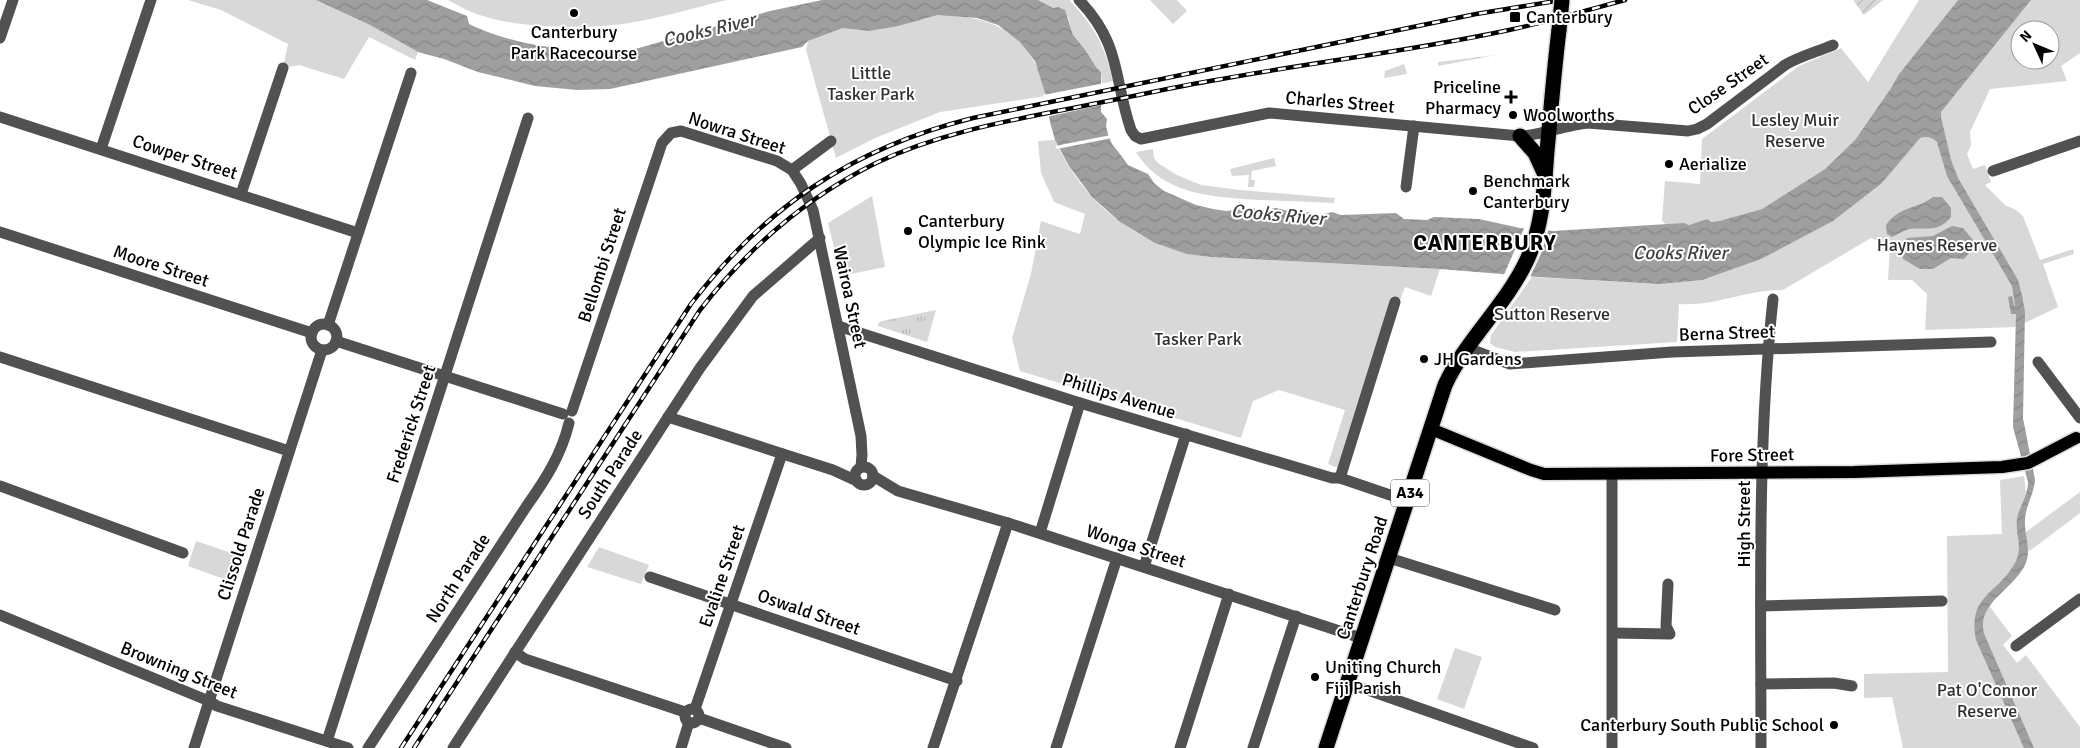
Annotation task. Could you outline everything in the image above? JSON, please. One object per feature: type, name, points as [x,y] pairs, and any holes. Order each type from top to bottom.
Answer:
[{"type":"highway","name":"Canterbury Road","points":[[1326,748],[1445,385],[1454,367],[1519,276],[1531,251],[1542,210],[1562,0]]},
{"type":"highway","points":[[1520,136],[1534,153],[1545,177]]},
{"type":"main road","name":"Fore Street","points":[[1431,428],[1544,474],[1884,471],[2011,466],[2041,458],[2079,435]]},
{"type":"street","points":[[0,38],[13,0]]},
{"type":"street","points":[[101,149],[151,0]]},
{"type":"street","name":"Charles Street","points":[[1079,0],[1098,23],[1107,39],[1118,74],[1129,126],[1138,138],[1145,139],[1269,114],[1520,136],[1549,132]]},
{"type":"street","name":"Close Street","points":[[1549,132],[1576,124],[1588,123],[1688,132],[1698,129],[1785,65],[1833,45]]},
{"type":"street","points":[[242,194],[283,68]]},
{"type":"street","points":[[328,325],[411,73]]},
{"type":"street","name":"Cowper Street","points":[[0,117],[358,233]]},
{"type":"street","name":"Frederick Street","points":[[327,741],[528,118]]},
{"type":"street","points":[[1406,186],[1414,126]]},
{"type":"street","name":"Nowra Street","points":[[671,133],[681,131],[688,133],[777,161],[792,170]]},
{"type":"street","name":"Bellombi Street","points":[[568,416],[662,143],[671,133]]},
{"type":"street","points":[[792,170],[831,141]]},
{"type":"street","points":[[1993,171],[2080,141]]},
{"type":"street","name":"Wairoa Street","points":[[792,170],[813,210],[820,238],[861,436],[864,475]]},
{"type":"street","name":"Moore Street","points":[[0,232],[312,333]]},
{"type":"street","name":"South Parade","points":[[453,748],[700,368],[753,296],[820,238]]},
{"type":"street","name":"High Street","points":[[1761,748],[1762,473],[1768,349],[1773,300]]},
{"type":"street","points":[[1340,478],[1395,302]]},
{"type":"street","points":[[320,325],[328,325],[335,330],[336,341],[330,348],[322,350],[312,342],[312,333],[320,325]]},
{"type":"street","name":"Phillips Avenue","points":[[838,326],[1080,403],[1332,478],[1340,478],[1390,495]]},
{"type":"street","points":[[336,341],[568,416]]},
{"type":"street","name":"Berna Street","points":[[1467,348],[1510,364],[1672,352],[1991,342]]},
{"type":"street","name":"Clissold Parade","points":[[194,748],[322,350]]},
{"type":"street","points":[[0,357],[289,451]]},
{"type":"street","points":[[2038,362],[2080,418]]},
{"type":"street","points":[[1040,533],[1080,403]]},
{"type":"street","name":"North Parade","points":[[368,748],[550,472],[565,438],[568,416]]},
{"type":"street","name":"Wonga Street","points":[[668,417],[832,470],[864,475],[887,490],[898,491],[1008,523],[1362,638]]},
{"type":"street","points":[[1144,567],[1186,434]]},
{"type":"street","name":"Evaline Street","points":[[681,748],[782,454]]},
{"type":"street","points":[[1612,474],[1612,748]]},
{"type":"street","points":[[0,486],[183,553]]},
{"type":"street","points":[[934,748],[1008,523]]},
{"type":"street","points":[[1056,748],[1117,558]]},
{"type":"street","points":[[1389,558],[1555,610]]},
{"type":"street","name":"Oswald Street","points":[[650,577],[957,681]]},
{"type":"street","points":[[1613,634],[1670,634],[1666,626],[1668,584]]},
{"type":"street","points":[[1180,748],[1229,594]]},
{"type":"street","points":[[2016,646],[2080,598]]},
{"type":"street","points":[[1762,606],[1942,601]]},
{"type":"street","name":"Browning Street","points":[[0,615],[209,701],[217,706],[348,748]]},
{"type":"street","points":[[1253,748],[1296,616]]},
{"type":"street","points":[[515,652],[525,659],[786,748]]},
{"type":"street","points":[[1348,683],[1533,748]]},
{"type":"street","points":[[1761,684],[1834,683],[1852,686]]},
{"type":"green space","points":[[188,0],[316,0],[370,25],[418,52],[415,60],[369,37],[344,79],[299,65],[283,68],[288,44],[221,10]]},
{"type":"green space","name":"Canterbury Park Racecourse","points":[[448,0],[727,0],[636,22],[608,26],[571,27],[533,25],[498,20],[474,13]]},
{"type":"green space","points":[[1038,0],[1070,0],[1094,30],[1103,48],[1113,81],[1102,84],[1101,72],[1073,35],[1068,17],[1058,7],[1053,8]]},
{"type":"green space","points":[[1150,0],[1177,0],[1187,11],[1173,24]]},
{"type":"green space","points":[[1853,0],[1883,0],[1864,15]]},
{"type":"green space","name":"Lesley Muir Reserve","points":[[1919,0],[1958,0],[1899,74],[1855,140],[1825,169],[1762,209],[1719,221],[1712,222],[1707,219],[1689,225],[1684,223],[1667,225],[1662,221],[1665,181],[1700,184],[1702,139],[1799,66],[1841,48],[1868,82]]},
{"type":"green space","name":"Sutton Reserve","points":[[2031,0],[2080,0],[2080,53],[2061,66],[2067,81],[1990,89],[1970,132],[1971,145],[1967,154],[1973,169],[1985,165],[1991,182],[1985,185],[2005,205],[2023,216],[2040,260],[2073,249],[2074,254],[2043,264],[2058,307],[2016,327],[1925,330],[1927,294],[1912,280],[1888,280],[1890,246],[1871,238],[1783,290],[1757,292],[1705,303],[1679,304],[1677,342],[1515,352],[1495,347],[1490,343],[1491,335],[1532,277],[1659,284],[1882,183],[2010,26],[2010,70],[2060,70],[2060,20],[2015,20]]},
{"type":"green space","name":"Little Tasker Park","points":[[938,15],[968,17],[996,26],[1008,33],[1029,53],[1040,74],[1046,96],[940,112],[875,138],[836,158],[806,50],[808,41],[843,28],[925,19]]},
{"type":"green space","points":[[1496,55],[1438,66],[1438,62]]},
{"type":"green space","points":[[1404,64],[1407,74],[1384,78],[1385,71]]},
{"type":"green space","name":"Tasker Park","points":[[1055,140],[1067,164],[1099,204],[1118,220],[1161,244],[1185,252],[1211,257],[1440,269],[1431,296],[1405,287],[1338,468],[1328,464],[1345,410],[1279,390],[1253,401],[1241,438],[1020,371],[1012,338],[1031,274],[1041,221],[1080,234],[1085,214],[1054,202],[1041,173],[1038,141]]},
{"type":"green space","points":[[1153,149],[1154,158],[1158,163],[1177,175],[1201,185],[1335,198],[1334,203],[1244,199],[1191,191],[1175,186],[1160,178],[1147,167],[1136,152]]},
{"type":"green space","points":[[1274,158],[1276,166],[1252,171],[1251,180],[1255,180],[1254,187],[1248,187],[1249,175],[1232,176],[1230,169]]},
{"type":"green space","points":[[872,196],[885,267],[841,276],[828,223]]},
{"type":"green space","points":[[936,310],[927,342],[878,326],[878,323],[882,321]]},
{"type":"green space","name":"Pat O'Connor Reserve","points":[[2024,476],[2026,493],[2019,511],[2019,537],[2080,492],[2080,513],[2031,550],[2020,554],[2014,567],[1984,599],[2012,636],[2003,645],[2017,663],[2026,655],[2080,727],[2080,748],[1903,748],[1892,697],[1864,698],[1864,674],[1948,672],[1947,536],[2002,534],[2000,480]]},
{"type":"green space","points":[[196,541],[243,557],[235,583],[188,566]]},
{"type":"green space","points":[[599,547],[649,565],[641,584],[587,567]]},
{"type":"green space","points":[[1455,648],[1482,657],[1464,709],[1437,699]]},
{"type":"water","name":"Cooks River","points":[[316,0],[427,0],[467,16],[469,24],[487,32],[526,43],[588,51],[628,51],[770,11],[822,0],[1038,0],[1053,8],[1058,7],[1065,10],[1073,35],[1101,72],[1101,112],[1107,119],[1106,126],[1112,144],[1128,165],[1148,174],[1154,183],[1164,191],[1196,205],[1226,211],[1253,208],[1260,211],[1276,208],[1292,212],[1297,217],[1308,212],[1320,215],[1332,212],[1341,215],[1396,213],[1404,219],[1427,220],[1434,217],[1479,219],[1520,228],[1553,231],[1684,223],[1689,225],[1707,219],[1712,222],[1719,221],[1762,209],[1825,169],[1855,140],[1899,74],[1958,0],[2031,0],[2015,20],[2010,20],[2010,26],[1941,112],[1941,117],[1951,160],[1958,178],[2018,280],[2025,312],[2023,418],[2035,480],[2025,516],[2028,555],[2027,561],[2018,576],[1989,607],[1983,625],[1985,636],[2034,748],[2024,748],[1976,640],[1974,625],[1980,603],[2009,572],[2018,556],[2017,519],[2028,487],[2013,427],[2016,314],[2011,314],[2008,297],[2012,296],[2015,305],[2012,286],[1947,176],[1937,142],[1931,138],[1920,138],[1882,183],[1833,221],[1761,259],[1702,280],[1659,284],[1440,269],[1211,257],[1187,254],[1155,243],[1120,222],[1092,197],[1069,166],[1055,140],[1046,96],[1035,61],[1020,42],[998,25],[977,18],[938,15],[898,26],[869,31],[843,28],[808,41],[802,47],[610,89],[577,90],[535,86],[478,72],[444,59],[418,52],[370,25]]},
{"type":"water","points":[[1933,197],[1942,197],[1951,208],[1951,217],[1946,222],[1937,227],[1908,230],[1892,237],[1887,234],[1886,225],[1897,214]]},
{"type":"water","points":[[1952,226],[1963,228],[1973,240],[1974,247],[1964,259],[1951,258],[1933,269],[1920,269],[1903,259],[1902,247],[1907,238],[1933,236]]},
{"type":"pier","points":[[1105,83],[1105,104],[1046,117],[1043,95]]},
{"type":"pier","points":[[1111,135],[1112,138],[1057,149],[1055,146]]},
{"type":"pier","points":[[1525,226],[1549,228],[1541,254],[1529,279],[1503,277]]},
{"type":"railway","points":[[401,748],[691,304],[720,269],[750,238],[782,210],[815,186],[851,164],[889,146],[973,118],[1476,14],[1562,0]]},
{"type":"railway","points":[[414,748],[700,310],[718,287],[758,245],[779,226],[825,192],[876,163],[903,151],[931,141],[987,126],[1202,82],[1473,37],[1538,23],[1625,0]]},
{"type":"place","name":"Canterbury Park Racecourse","points":[[574,13]]},
{"type":"place","name":"Canterbury","points":[[1515,17]]},
{"type":"place","name":"Priceline Pharmacy","points":[[1511,97]]},
{"type":"place","name":"Woolworths","points":[[1513,115]]},
{"type":"place","name":"Aerialize","points":[[1669,164]]},
{"type":"place","name":"Benchmark Canterbury","points":[[1473,191]]},
{"type":"place","name":"Canterbury Olympic Ice Rink","points":[[908,231]]},
{"type":"place","name":"JH Gardens","points":[[1424,359]]},
{"type":"place","name":"Uniting Church Fiji Parish","points":[[1315,677]]},
{"type":"place","name":"Canterbury South Public School","points":[[1834,725]]},
{"type":"district","name":"CANTERBURY","points":[[1485,242]]},
{"type":"park label","name":"Haynes Reserve","points":[[1937,245]]}]
